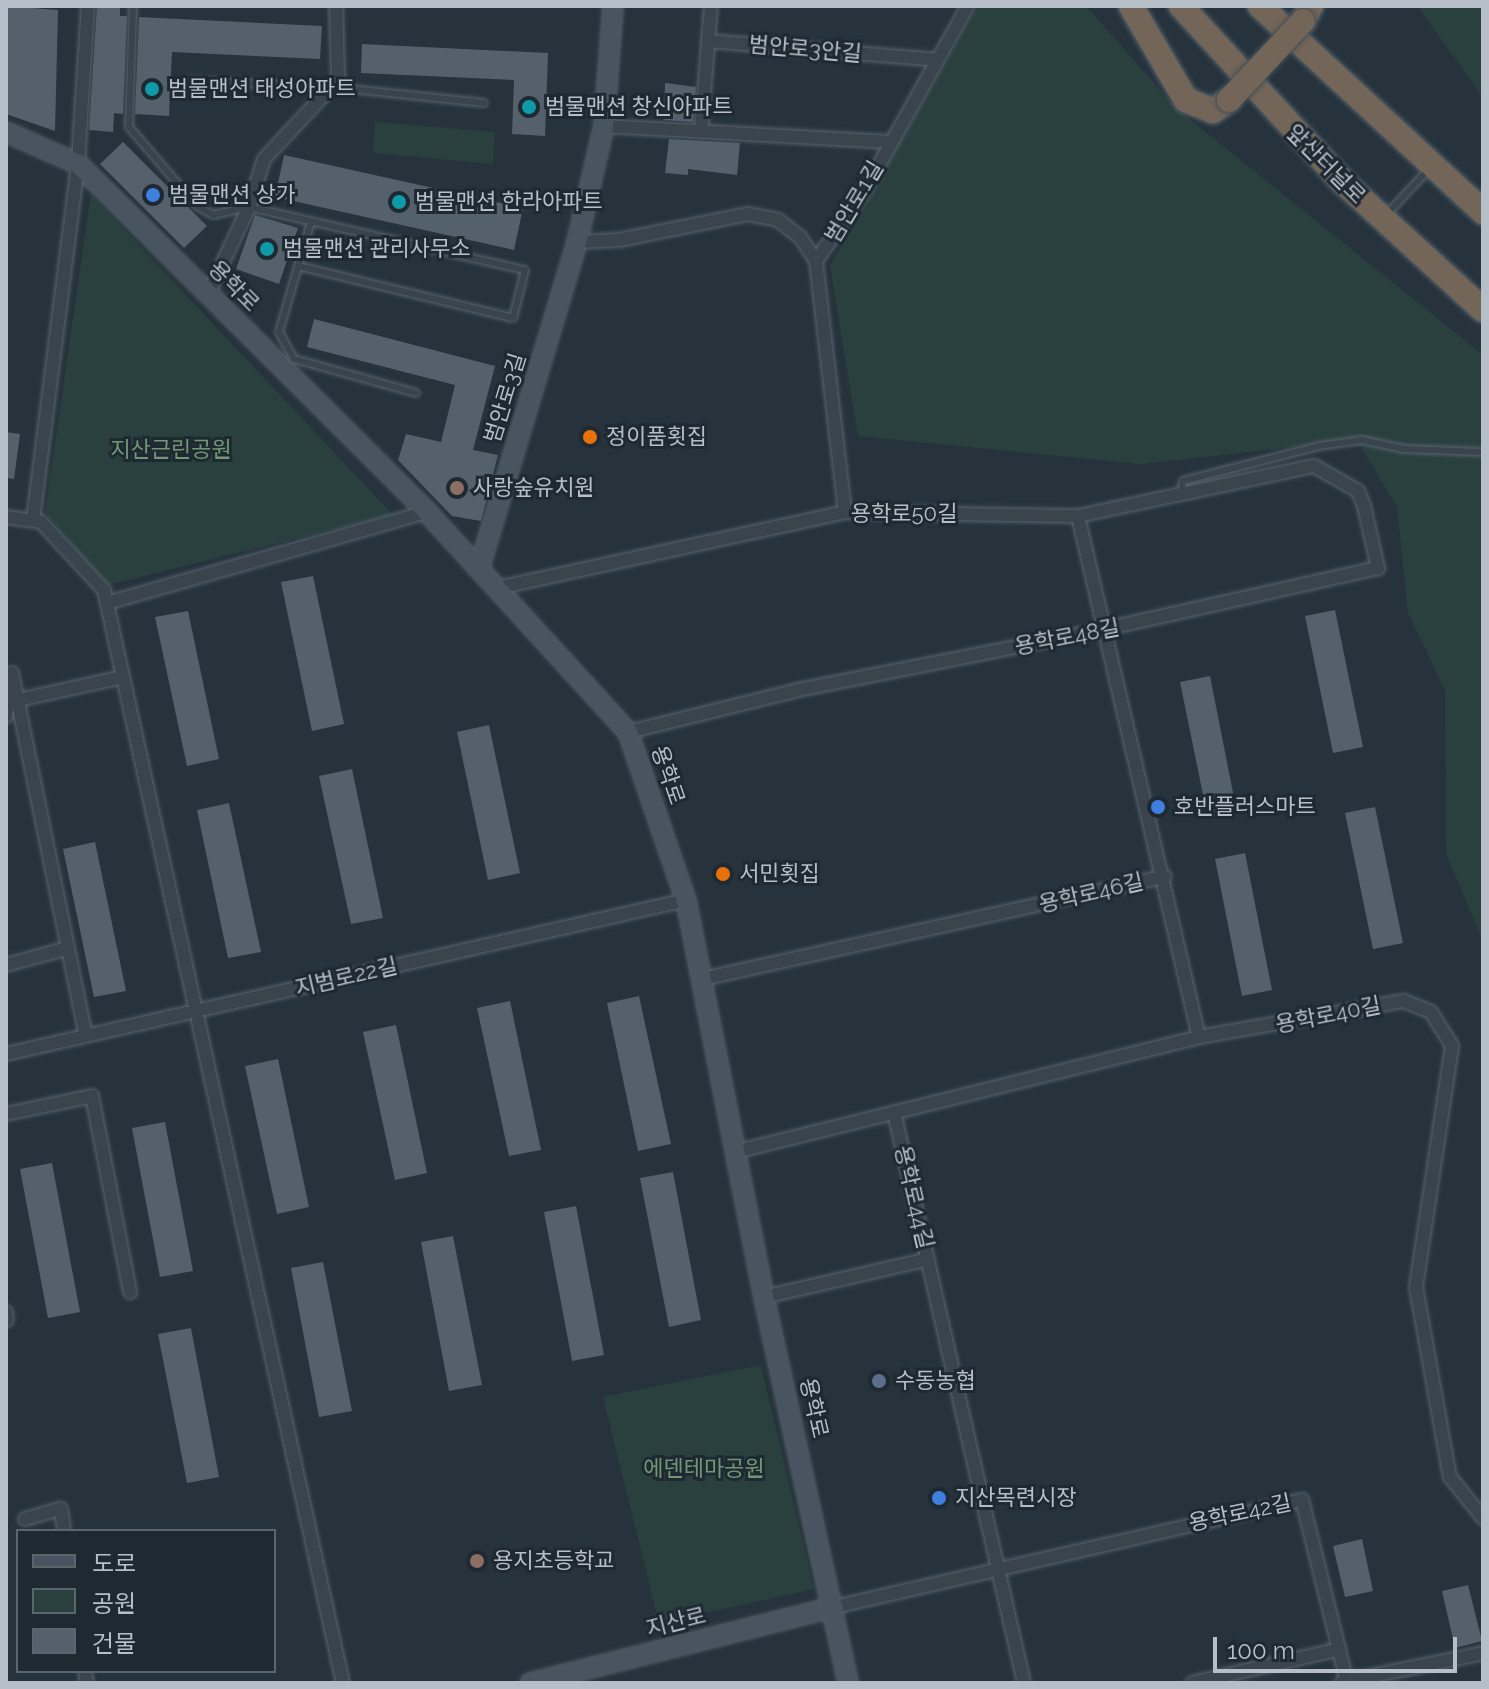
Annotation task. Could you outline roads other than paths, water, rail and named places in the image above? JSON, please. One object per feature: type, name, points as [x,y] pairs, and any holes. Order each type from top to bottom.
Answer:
[{"type":"highway","points":[[1131,6],[1186,100],[1213,111],[1229,100],[1307,13]]},
{"type":"highway","name":"앞산터널로","points":[[1181,6],[1263,100],[1382,219],[1483,310]]},
{"type":"highway","points":[[1260,6],[1483,212]]},
{"type":"street","points":[[33,520],[78,164],[88,6]]},
{"type":"street","points":[[208,294],[249,207],[264,159],[338,80],[336,6]]},
{"type":"street","name":"범안로3길","points":[[479,569],[577,242],[604,126],[613,6]]},
{"type":"street","points":[[701,132],[711,6]]},
{"type":"street","name":"범안로1길","points":[[845,512],[816,261],[839,234],[968,6]]},
{"type":"street","name":"범안로3안길","points":[[708,41],[937,60]]},
{"type":"street","points":[[604,126],[890,142]]},
{"type":"street","name":"용학로","points":[[6,132],[78,164],[427,512],[628,732],[686,900],[739,1151],[764,1297],[834,1607],[848,1683]]},
{"type":"street","points":[[577,242],[619,240],[748,214],[778,220],[800,237],[816,261]]},
{"type":"street","name":"용학로50길","points":[[497,588],[845,512],[1078,516],[1314,466]]},
{"type":"street","name":"용학로48길","points":[[628,732],[798,690],[1106,629],[1378,568],[1358,491],[1314,466]]},
{"type":"street","points":[[107,603],[427,512]]},
{"type":"street","name":"용학로46길","points":[[702,979],[1165,876],[1078,516]]},
{"type":"street","points":[[6,517],[41,522],[104,590],[343,1683]]},
{"type":"street","points":[[6,716],[12,673],[86,1036]]},
{"type":"street","points":[[18,700],[123,677]]},
{"type":"street","points":[[1165,876],[1199,1037]]},
{"type":"street","name":"지범로22길","points":[[6,1054],[686,900]]},
{"type":"street","points":[[6,965],[68,948]]},
{"type":"street","name":"용학로40길","points":[[739,1151],[1199,1037],[1404,1001],[1431,1012],[1452,1046],[1416,1287],[1450,1477],[1483,1518]]},
{"type":"street","points":[[6,1114],[92,1096],[130,1292]]},
{"type":"street","name":"용학로44길","points":[[764,1297],[928,1259],[894,1112]]},
{"type":"street","points":[[928,1259],[1024,1683]]},
{"type":"street","name":"용학로42길","points":[[834,1607],[1302,1500],[1344,1680]]},
{"type":"street","points":[[25,1519],[61,1509],[64,1529]]},
{"type":"street","name":"지산로","points":[[530,1683],[834,1607]]},
{"type":"street","points":[[1192,1683],[1339,1649]]},
{"type":"street","points":[[1344,1680],[1483,1653]]},
{"type":"lane","points":[[133,6],[129,127],[197,206],[213,215],[249,207],[525,270],[513,318],[298,266]]},
{"type":"lane","points":[[190,81],[332,87],[484,103]]},
{"type":"lane","points":[[1382,219],[1431,167]]},
{"type":"lane","points":[[311,222],[279,332],[294,359],[416,393]]},
{"type":"lane","points":[[1181,494],[1183,481],[1319,446],[1362,440],[1404,449],[1483,452]]},
{"type":"place","name":"범물맨션 태성아파트","points":[[152,89]]},
{"type":"place","name":"범물맨션 창신아파트","points":[[529,107]]},
{"type":"place","name":"범물맨션 상가","points":[[153,195]]},
{"type":"place","name":"범물맨션 한라아파트","points":[[399,202]]},
{"type":"place","name":"범물맨션 관리사무소","points":[[267,249]]},
{"type":"place","name":"정이품횟집","points":[[590,437]]},
{"type":"place","name":"사랑숲유치원","points":[[457,488]]},
{"type":"place","name":"호반플러스마트","points":[[1158,807]]},
{"type":"place","name":"서민횟집","points":[[723,874]]},
{"type":"place","name":"수동농협","points":[[879,1381]]},
{"type":"place","name":"지산목련시장","points":[[939,1498]]},
{"type":"place","name":"용지초등학교","points":[[477,1561]]},
{"type":"park label","name":"지산근린공원","points":[[171,450]]},
{"type":"park label","name":"에덴테마공원","points":[[704,1469]]}]
